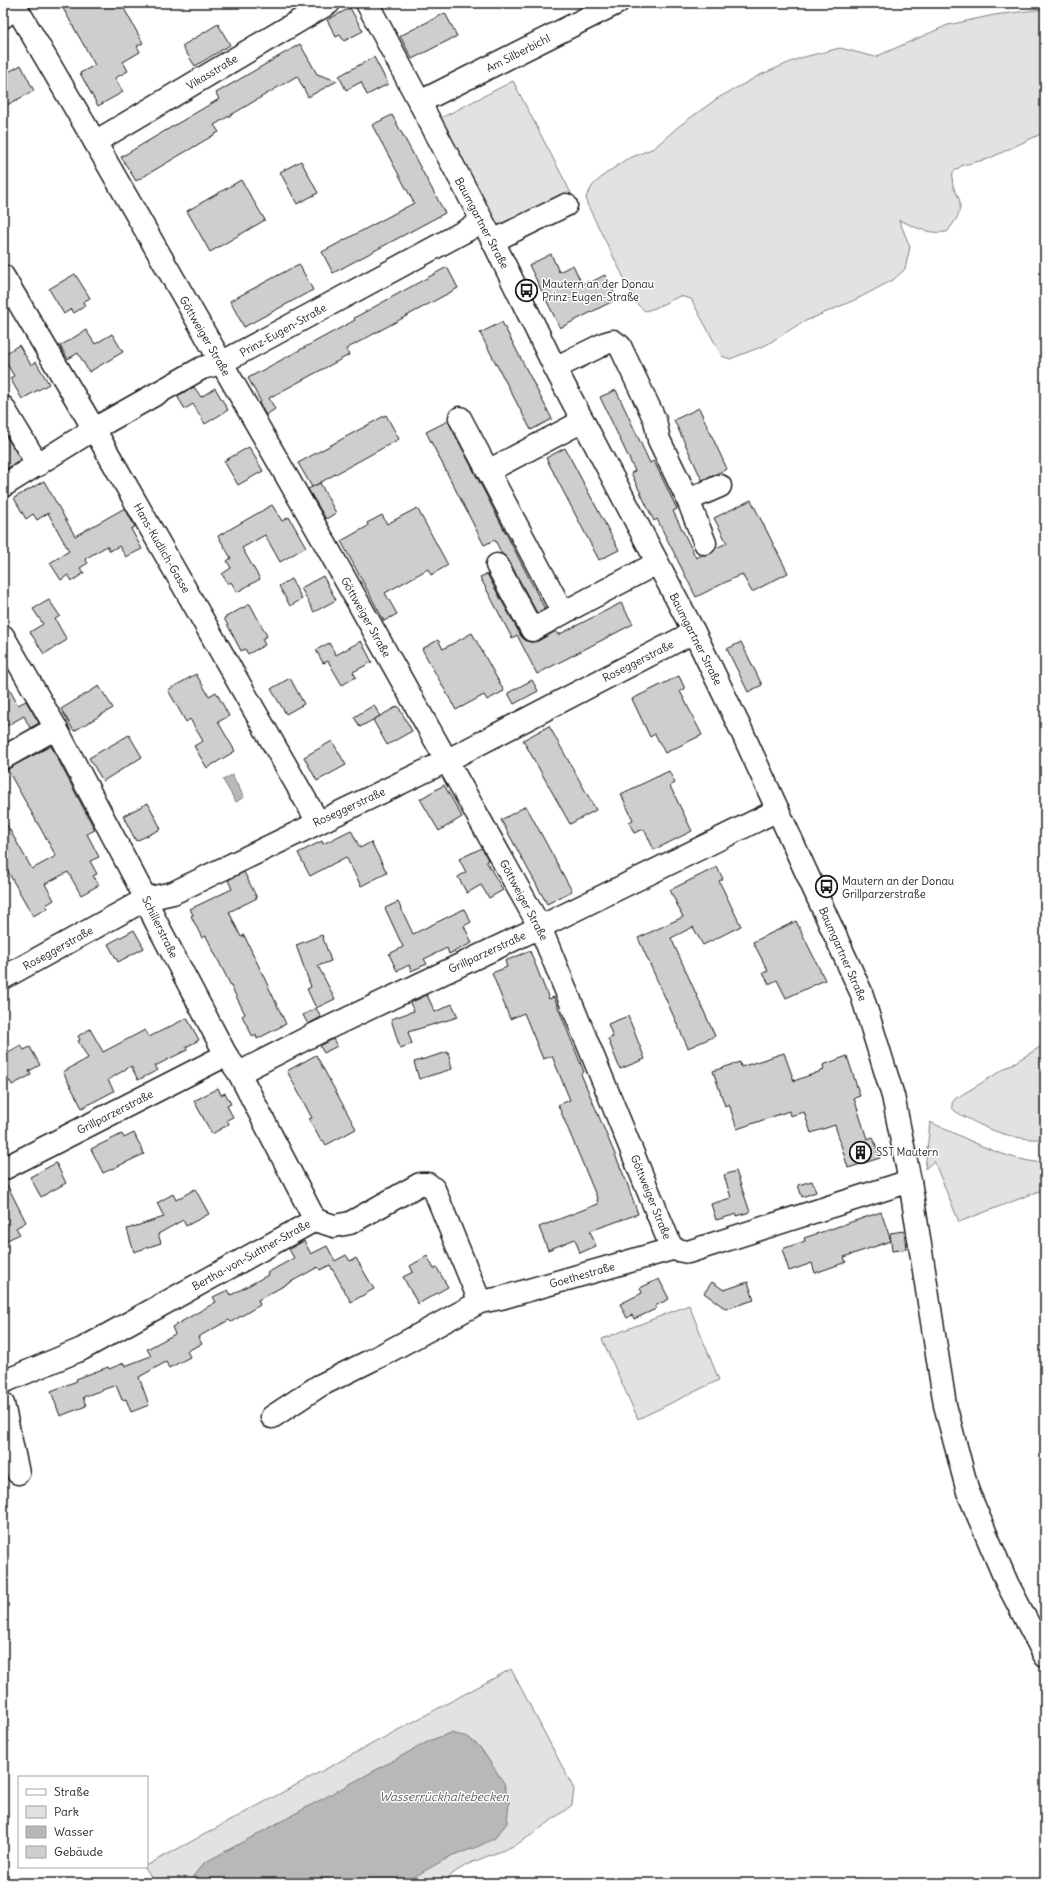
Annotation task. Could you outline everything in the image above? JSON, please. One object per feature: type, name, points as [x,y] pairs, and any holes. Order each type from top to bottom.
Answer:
[{"type":"street","name":"Vikasstraße","points":[[95,142],[329,3]]},
{"type":"street","name":"Baumgartner Straße","points":[[367,3],[493,241],[555,368],[694,632],[778,810],[861,992],[893,1096],[910,1181],[945,1405],[968,1492],[1007,1583],[1045,1656]]},
{"type":"street","name":"Am Silberbichl","points":[[420,102],[617,3]]},
{"type":"street","name":"Göttweiger Straße","points":[[9,12],[95,142],[322,538],[540,927],[672,1248]]},
{"type":"street","points":[[493,241],[566,205]]},
{"type":"street","name":"Prinz-Eugen-Straße","points":[[3,486],[94,429],[202,368],[221,363],[482,222]]},
{"type":"street","name":"Hans-Kudlich-Gasse","points":[[3,276],[94,429],[318,822]]},
{"type":"street","points":[[555,368],[606,342],[613,341],[620,346],[655,420],[659,440],[688,500],[705,542]]},
{"type":"street","points":[[3,407],[38,465]]},
{"type":"street","points":[[460,418],[563,613]]},
{"type":"street","points":[[488,471],[583,421]]},
{"type":"street","points":[[688,500],[720,486]]},
{"type":"street","points":[[497,565],[532,630],[657,563]]},
{"type":"street","name":"Roseggerstraße","points":[[3,978],[146,899],[173,892],[446,761],[694,632]]},
{"type":"street","name":"Schillerstraße","points":[[3,636],[56,728],[226,1055],[239,1073],[315,1220]]},
{"type":"street","points":[[3,758],[56,728]]},
{"type":"street","name":"Grillparzerstraße","points":[[239,1073],[310,1036],[540,927],[778,810]]},
{"type":"street","name":"Grillparzerstraße","points":[[3,1169],[226,1055]]},
{"type":"street","name":"Goethestraße","points":[[272,1418],[319,1386],[380,1356],[480,1302],[501,1298],[672,1248],[688,1252],[910,1181]]},
{"type":"street","name":"Bertha-von-Suttner-Straße","points":[[3,1382],[82,1349],[315,1220],[334,1226],[350,1223],[420,1184],[428,1184],[434,1189],[480,1302]]},
{"type":"street","points":[[3,1404],[18,1473]]},
{"type":"green space","points":[[1045,9],[1045,132],[988,159],[963,165],[953,172],[953,184],[959,198],[960,210],[956,220],[947,232],[928,231],[899,220],[910,247],[905,269],[893,280],[857,299],[801,323],[766,345],[730,359],[722,356],[691,299],[680,296],[645,311],[637,304],[587,204],[586,197],[593,185],[604,175],[625,160],[654,148],[679,126],[718,98],[760,75],[800,58],[840,48],[875,57],[948,25],[994,15]]},
{"type":"green space","points":[[513,81],[571,193],[501,228],[495,227],[439,119]]},
{"type":"green space","points":[[1045,1044],[1045,1139],[1009,1136],[966,1118],[952,1108],[952,1103],[955,1099]]},
{"type":"green space","points":[[930,1122],[972,1142],[1000,1153],[1015,1158],[1045,1163],[1045,1189],[959,1222],[934,1161],[925,1169]]},
{"type":"green space","points":[[689,1305],[719,1380],[638,1419],[602,1339]]},
{"type":"green space","points":[[511,1669],[574,1789],[572,1805],[539,1830],[509,1848],[469,1864],[451,1875],[443,1883],[155,1883],[145,1868],[148,1868],[148,1865]]},
{"type":"water","points":[[232,775],[244,797],[236,802],[223,780]]},
{"type":"water","name":"Wasserrückhaltebecken","points":[[451,1733],[468,1737],[480,1747],[504,1783],[509,1803],[507,1823],[495,1838],[475,1848],[453,1855],[403,1883],[193,1883],[193,1876],[204,1863],[431,1740]]},
{"type":"building","points":[[60,3],[121,3],[143,43],[137,46],[140,52],[123,62],[128,71],[115,78],[123,92],[98,106],[80,73],[95,65]]},
{"type":"building","points":[[350,8],[363,31],[344,41],[340,35],[336,37],[327,20]]},
{"type":"building","points":[[445,13],[457,36],[412,59],[400,36]]},
{"type":"building","points":[[218,24],[230,45],[195,66],[182,46]]},
{"type":"building","points":[[300,44],[317,74],[337,81],[308,97],[297,76],[214,125],[219,132],[136,181],[121,157],[219,99],[216,93]]},
{"type":"building","points":[[374,57],[388,84],[367,95],[361,82],[346,90],[339,76]]},
{"type":"building","points":[[21,65],[34,91],[3,107],[3,75]]},
{"type":"building","points":[[392,115],[445,213],[333,273],[322,252],[414,203],[372,125]]},
{"type":"building","points":[[301,161],[318,193],[297,204],[280,172]]},
{"type":"building","points":[[241,180],[265,220],[210,252],[187,211]]},
{"type":"building","points":[[551,254],[559,272],[573,265],[582,284],[588,281],[589,283],[605,275],[617,299],[560,328],[529,265]]},
{"type":"building","points":[[299,264],[313,290],[244,327],[230,301]]},
{"type":"building","points":[[447,267],[458,288],[346,349],[349,355],[269,398],[275,409],[266,415],[248,378],[355,320],[354,318]]},
{"type":"building","points":[[75,274],[90,298],[83,302],[85,306],[74,313],[71,309],[64,314],[49,289]]},
{"type":"building","points":[[502,322],[552,419],[531,430],[480,333]]},
{"type":"building","points":[[86,330],[95,344],[112,334],[123,352],[89,372],[78,353],[68,359],[60,346]]},
{"type":"building","points":[[19,345],[31,365],[36,362],[49,384],[22,399],[10,378],[14,376],[3,357],[3,355]]},
{"type":"building","points":[[194,387],[201,397],[215,388],[228,410],[205,424],[193,404],[185,409],[177,396]]},
{"type":"building","points":[[616,390],[650,463],[654,461],[677,509],[673,511],[696,558],[702,555],[710,554],[716,548],[727,543],[714,518],[751,500],[788,573],[752,592],[742,574],[696,597],[657,519],[654,521],[631,473],[635,471],[600,397]]},
{"type":"building","points":[[699,408],[727,469],[702,480],[674,420]]},
{"type":"building","points":[[386,415],[399,439],[312,487],[298,463]]},
{"type":"building","points":[[448,421],[545,609],[537,613],[508,559],[502,554],[495,540],[484,545],[426,432]]},
{"type":"building","points":[[3,431],[21,460],[3,471]]},
{"type":"building","points":[[249,447],[263,471],[238,485],[224,461]]},
{"type":"building","points":[[565,448],[619,550],[599,560],[546,458]]},
{"type":"building","points":[[44,481],[75,536],[125,508],[135,527],[131,529],[142,549],[126,557],[119,546],[110,551],[107,546],[85,559],[88,563],[80,568],[84,573],[72,581],[68,575],[61,580],[50,563],[69,551],[48,513],[37,520],[33,514],[26,519],[14,498]]},
{"type":"building","points":[[320,483],[336,513],[326,519],[308,489]]},
{"type":"building","points":[[272,505],[282,521],[289,517],[306,547],[280,562],[265,535],[242,548],[260,579],[237,592],[231,582],[228,584],[222,574],[231,568],[227,561],[231,558],[218,536]]},
{"type":"building","points":[[417,508],[448,565],[431,575],[428,569],[385,593],[397,614],[384,621],[341,541],[368,526],[367,523],[382,515],[387,524]]},
{"type":"building","points":[[487,574],[521,636],[526,641],[538,641],[556,631],[558,635],[621,603],[633,624],[537,674],[517,635],[512,638],[480,577]]},
{"type":"building","points":[[323,576],[336,600],[314,612],[301,588]]},
{"type":"building","points":[[291,579],[302,599],[290,606],[279,586]]},
{"type":"building","points":[[49,600],[60,616],[55,619],[67,640],[44,654],[30,632],[43,624],[33,609]]},
{"type":"building","points":[[250,604],[267,636],[262,639],[265,645],[248,654],[245,649],[241,651],[224,618]]},
{"type":"building","points":[[472,633],[504,691],[487,700],[484,695],[456,710],[422,649],[438,640],[443,649]]},
{"type":"building","points":[[361,641],[372,662],[353,672],[356,677],[342,685],[328,661],[323,663],[316,650],[329,643],[336,655]]},
{"type":"building","points":[[741,642],[762,685],[748,692],[727,649]]},
{"type":"building","points":[[196,674],[209,696],[216,692],[229,716],[218,722],[235,751],[207,768],[194,746],[203,741],[190,719],[186,722],[168,690]]},
{"type":"building","points":[[679,676],[685,689],[680,691],[702,735],[665,753],[655,734],[650,737],[632,699]]},
{"type":"building","points":[[3,678],[18,705],[26,701],[39,723],[30,728],[24,716],[3,728]]},
{"type":"building","points":[[290,678],[304,704],[286,714],[271,689]]},
{"type":"building","points":[[532,680],[538,691],[514,704],[508,693]]},
{"type":"building","points":[[99,686],[113,708],[74,731],[61,709]]},
{"type":"building","points":[[374,705],[380,716],[360,727],[354,717]]},
{"type":"building","points":[[398,706],[412,731],[387,745],[373,720]]},
{"type":"building","points":[[549,726],[596,810],[570,824],[523,740]]},
{"type":"building","points":[[129,735],[142,757],[103,781],[89,758]]},
{"type":"building","points":[[332,741],[346,765],[317,781],[304,757]]},
{"type":"building","points":[[51,746],[95,830],[87,834],[99,857],[90,861],[97,874],[93,876],[99,885],[81,895],[68,872],[45,884],[54,900],[46,905],[48,908],[33,916],[3,863],[3,818],[32,869],[56,856],[7,769]]},
{"type":"building","points":[[669,771],[675,783],[670,786],[692,831],[654,850],[644,829],[634,833],[629,822],[633,820],[621,794]]},
{"type":"building","points":[[444,785],[462,817],[439,831],[420,799]]},
{"type":"building","points":[[148,803],[161,829],[136,841],[123,816]]},
{"type":"building","points":[[526,806],[572,891],[547,904],[501,820]]},
{"type":"building","points":[[351,830],[360,848],[371,842],[387,873],[361,886],[346,857],[310,876],[298,853],[322,841],[323,844]]},
{"type":"building","points":[[482,848],[488,860],[486,861],[503,890],[489,898],[481,885],[467,893],[458,877],[466,872],[459,859]]},
{"type":"building","points":[[717,867],[723,879],[719,881],[741,926],[703,945],[693,927],[671,938],[715,1036],[688,1048],[638,938],[683,917],[670,890]]},
{"type":"building","points":[[244,872],[257,898],[229,912],[241,937],[244,935],[286,1024],[257,1039],[256,1035],[253,1037],[242,1016],[245,1014],[206,936],[202,938],[191,916],[193,915],[190,909],[232,889],[228,880]]},
{"type":"building","points":[[398,902],[413,934],[464,909],[471,922],[464,926],[472,943],[449,954],[447,948],[424,959],[427,964],[411,971],[409,965],[397,971],[389,954],[403,947],[385,908]]},
{"type":"building","points":[[796,921],[825,980],[786,998],[777,980],[769,984],[763,973],[768,971],[753,942]]},
{"type":"building","points":[[134,930],[144,948],[118,962],[108,944]]},
{"type":"building","points":[[322,935],[331,961],[318,966],[335,999],[316,1008],[307,989],[311,987],[296,945]]},
{"type":"building","points":[[530,951],[549,999],[554,997],[584,1072],[581,1074],[627,1183],[638,1214],[590,1231],[596,1246],[580,1253],[575,1239],[548,1250],[539,1227],[598,1204],[598,1200],[558,1105],[570,1100],[552,1056],[543,1059],[524,1013],[510,1019],[492,973],[507,967],[505,961]]},
{"type":"building","points":[[427,995],[435,1012],[452,1004],[458,1017],[408,1032],[412,1044],[400,1048],[391,1019],[414,1011],[410,1003]]},
{"type":"building","points":[[316,1008],[321,1017],[308,1024],[303,1015]]},
{"type":"building","points":[[628,1016],[645,1059],[620,1069],[608,1039],[613,1037],[608,1024]]},
{"type":"building","points":[[187,1018],[199,1040],[186,1047],[187,1050],[155,1066],[158,1070],[138,1080],[131,1066],[108,1080],[114,1091],[82,1108],[63,1072],[88,1058],[78,1041],[80,1040],[78,1036],[90,1029],[103,1052],[145,1030],[149,1037]]},
{"type":"building","points":[[333,1039],[337,1046],[324,1053],[320,1046]]},
{"type":"building","points":[[21,1045],[24,1050],[30,1047],[40,1065],[29,1071],[31,1075],[12,1085],[10,1081],[3,1085],[3,1055]]},
{"type":"building","points":[[448,1052],[452,1069],[419,1079],[414,1062]]},
{"type":"building","points":[[784,1053],[794,1081],[824,1070],[823,1065],[847,1056],[860,1096],[854,1098],[867,1139],[873,1137],[880,1158],[848,1168],[835,1125],[811,1133],[804,1112],[790,1116],[789,1111],[737,1129],[729,1104],[725,1106],[713,1071],[740,1062],[741,1067]]},
{"type":"building","points":[[316,1055],[356,1129],[326,1145],[323,1140],[321,1141],[309,1119],[312,1118],[287,1071]]},
{"type":"building","points":[[218,1088],[221,1095],[225,1093],[231,1104],[227,1106],[233,1117],[227,1120],[229,1124],[212,1134],[194,1101]]},
{"type":"building","points":[[134,1133],[144,1154],[103,1173],[91,1149],[122,1134],[124,1138]]},
{"type":"building","points":[[56,1163],[66,1183],[41,1197],[30,1177]]},
{"type":"building","points":[[736,1171],[750,1212],[716,1220],[711,1204],[731,1198],[724,1175]]},
{"type":"building","points":[[3,1181],[5,1181],[26,1222],[16,1228],[20,1234],[3,1242]]},
{"type":"building","points":[[812,1181],[816,1192],[802,1197],[798,1185]]},
{"type":"building","points":[[195,1189],[209,1214],[186,1226],[183,1220],[158,1234],[161,1243],[134,1252],[127,1229],[164,1217],[157,1203],[173,1194],[176,1200]]},
{"type":"building","points":[[881,1212],[891,1241],[844,1257],[846,1262],[815,1273],[812,1263],[789,1271],[782,1249],[805,1241],[804,1238]]},
{"type":"building","points":[[904,1231],[906,1249],[892,1251],[890,1233]]},
{"type":"building","points":[[304,1241],[311,1254],[327,1246],[335,1261],[346,1255],[350,1261],[356,1258],[374,1289],[351,1302],[330,1265],[320,1270],[318,1267],[258,1300],[260,1305],[231,1322],[229,1320],[198,1337],[202,1344],[187,1351],[190,1357],[169,1368],[166,1362],[139,1377],[149,1405],[131,1412],[126,1399],[122,1400],[116,1385],[83,1397],[86,1406],[60,1416],[51,1391],[77,1381],[76,1379],[108,1367],[109,1369],[124,1363],[125,1366],[151,1356],[147,1349],[175,1334],[172,1327],[216,1302],[213,1297],[228,1290],[231,1295],[268,1275],[267,1273],[294,1258],[289,1249]]},
{"type":"building","points":[[427,1256],[434,1269],[437,1268],[448,1287],[418,1304],[403,1277],[413,1272],[410,1266]]},
{"type":"building","points":[[659,1279],[669,1299],[655,1306],[656,1309],[634,1319],[632,1315],[627,1318],[620,1304],[642,1293],[640,1288]]},
{"type":"building","points":[[712,1282],[724,1290],[748,1282],[754,1300],[726,1309],[704,1293]]},
{"type":"place","name":"Mautern an der Donau Prinz-Eugen-Straße","points":[[526,290]]},
{"type":"place","name":"Mautern an der Donau Grillparzerstraße","points":[[826,887]]},
{"type":"place","name":"SST Mautern","points":[[860,1152]]}]
